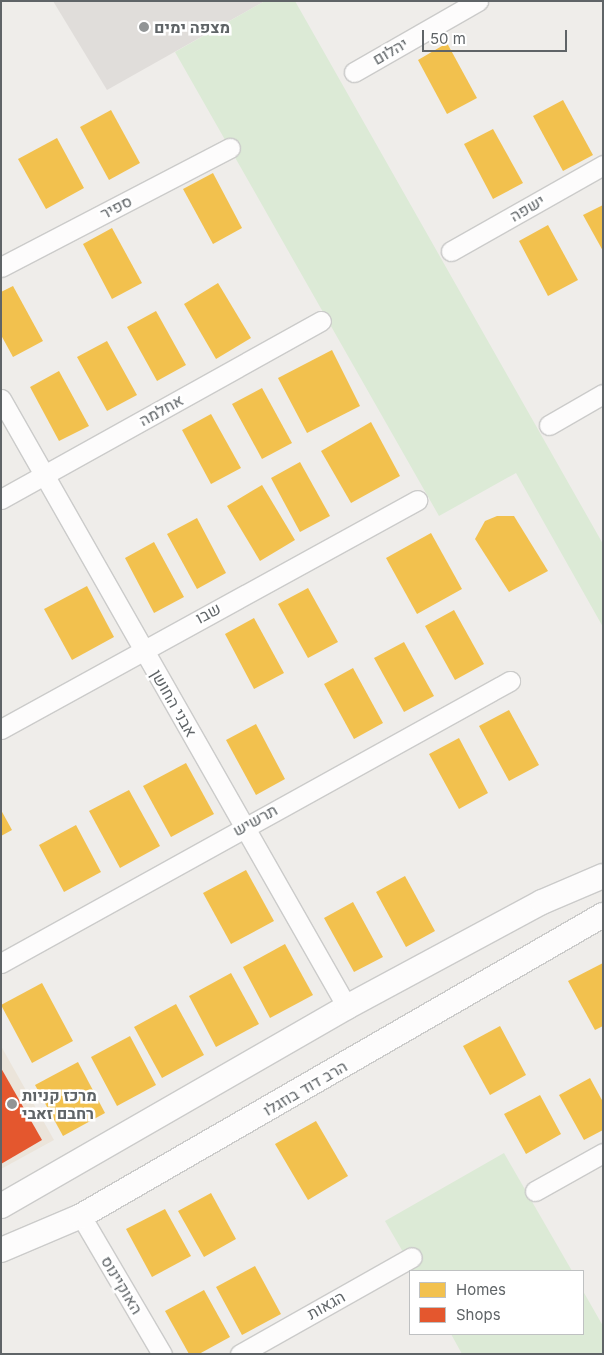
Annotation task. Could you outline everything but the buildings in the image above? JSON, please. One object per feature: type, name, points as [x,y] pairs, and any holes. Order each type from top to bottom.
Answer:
[{"type":"street","name":"יהלום","points":[[354,72],[478,1]]},
{"type":"street","name":"ספיר","points":[[1,266],[230,148]]},
{"type":"street","name":"ישפה","points":[[450,251],[603,164]]},
{"type":"street","name":"אחלמה","points":[[1,499],[321,321]]},
{"type":"street","points":[[549,425],[603,394]]},
{"type":"street","name":"אבני החושן","points":[[1,399],[347,1007]]},
{"type":"street","name":"שבו","points":[[1,729],[143,649],[417,500]]},
{"type":"street","name":"תרשיש","points":[[1,963],[244,826],[510,681]]},
{"type":"street","points":[[1,1206],[347,1007],[542,902],[603,876]]},
{"type":"street","name":"הרב דוד בוזגלו","points":[[1,1250],[81,1216],[603,916]]},
{"type":"street","points":[[535,1191],[603,1153]]},
{"type":"street","name":"האוקיינוס","points":[[81,1216],[162,1354]]},
{"type":"street","name":"הגאות","points":[[240,1354],[412,1257]]},
{"type":"shaded area","name":"מצפה ימים","points":[[53,1],[265,1],[107,90]]},
{"type":"shaded area","name":"מרכז קניות רחבם זאבי","points":[[1,1046],[54,1140],[1,1169]]},
{"type":"green space","points":[[265,1],[295,1],[603,544],[603,627],[516,473],[439,516],[175,52]]},
{"type":"green space","points":[[504,1153],[571,1270],[413,1270],[385,1221]]},
{"type":"green space","points":[[584,1293],[603,1326],[603,1354],[462,1354],[452,1335],[584,1335]]},
{"type":"place","name":"מצפה ימים","points":[[144,27]]},
{"type":"place","name":"מרכז קניות רחבם זאבי","points":[[12,1104]]}]
